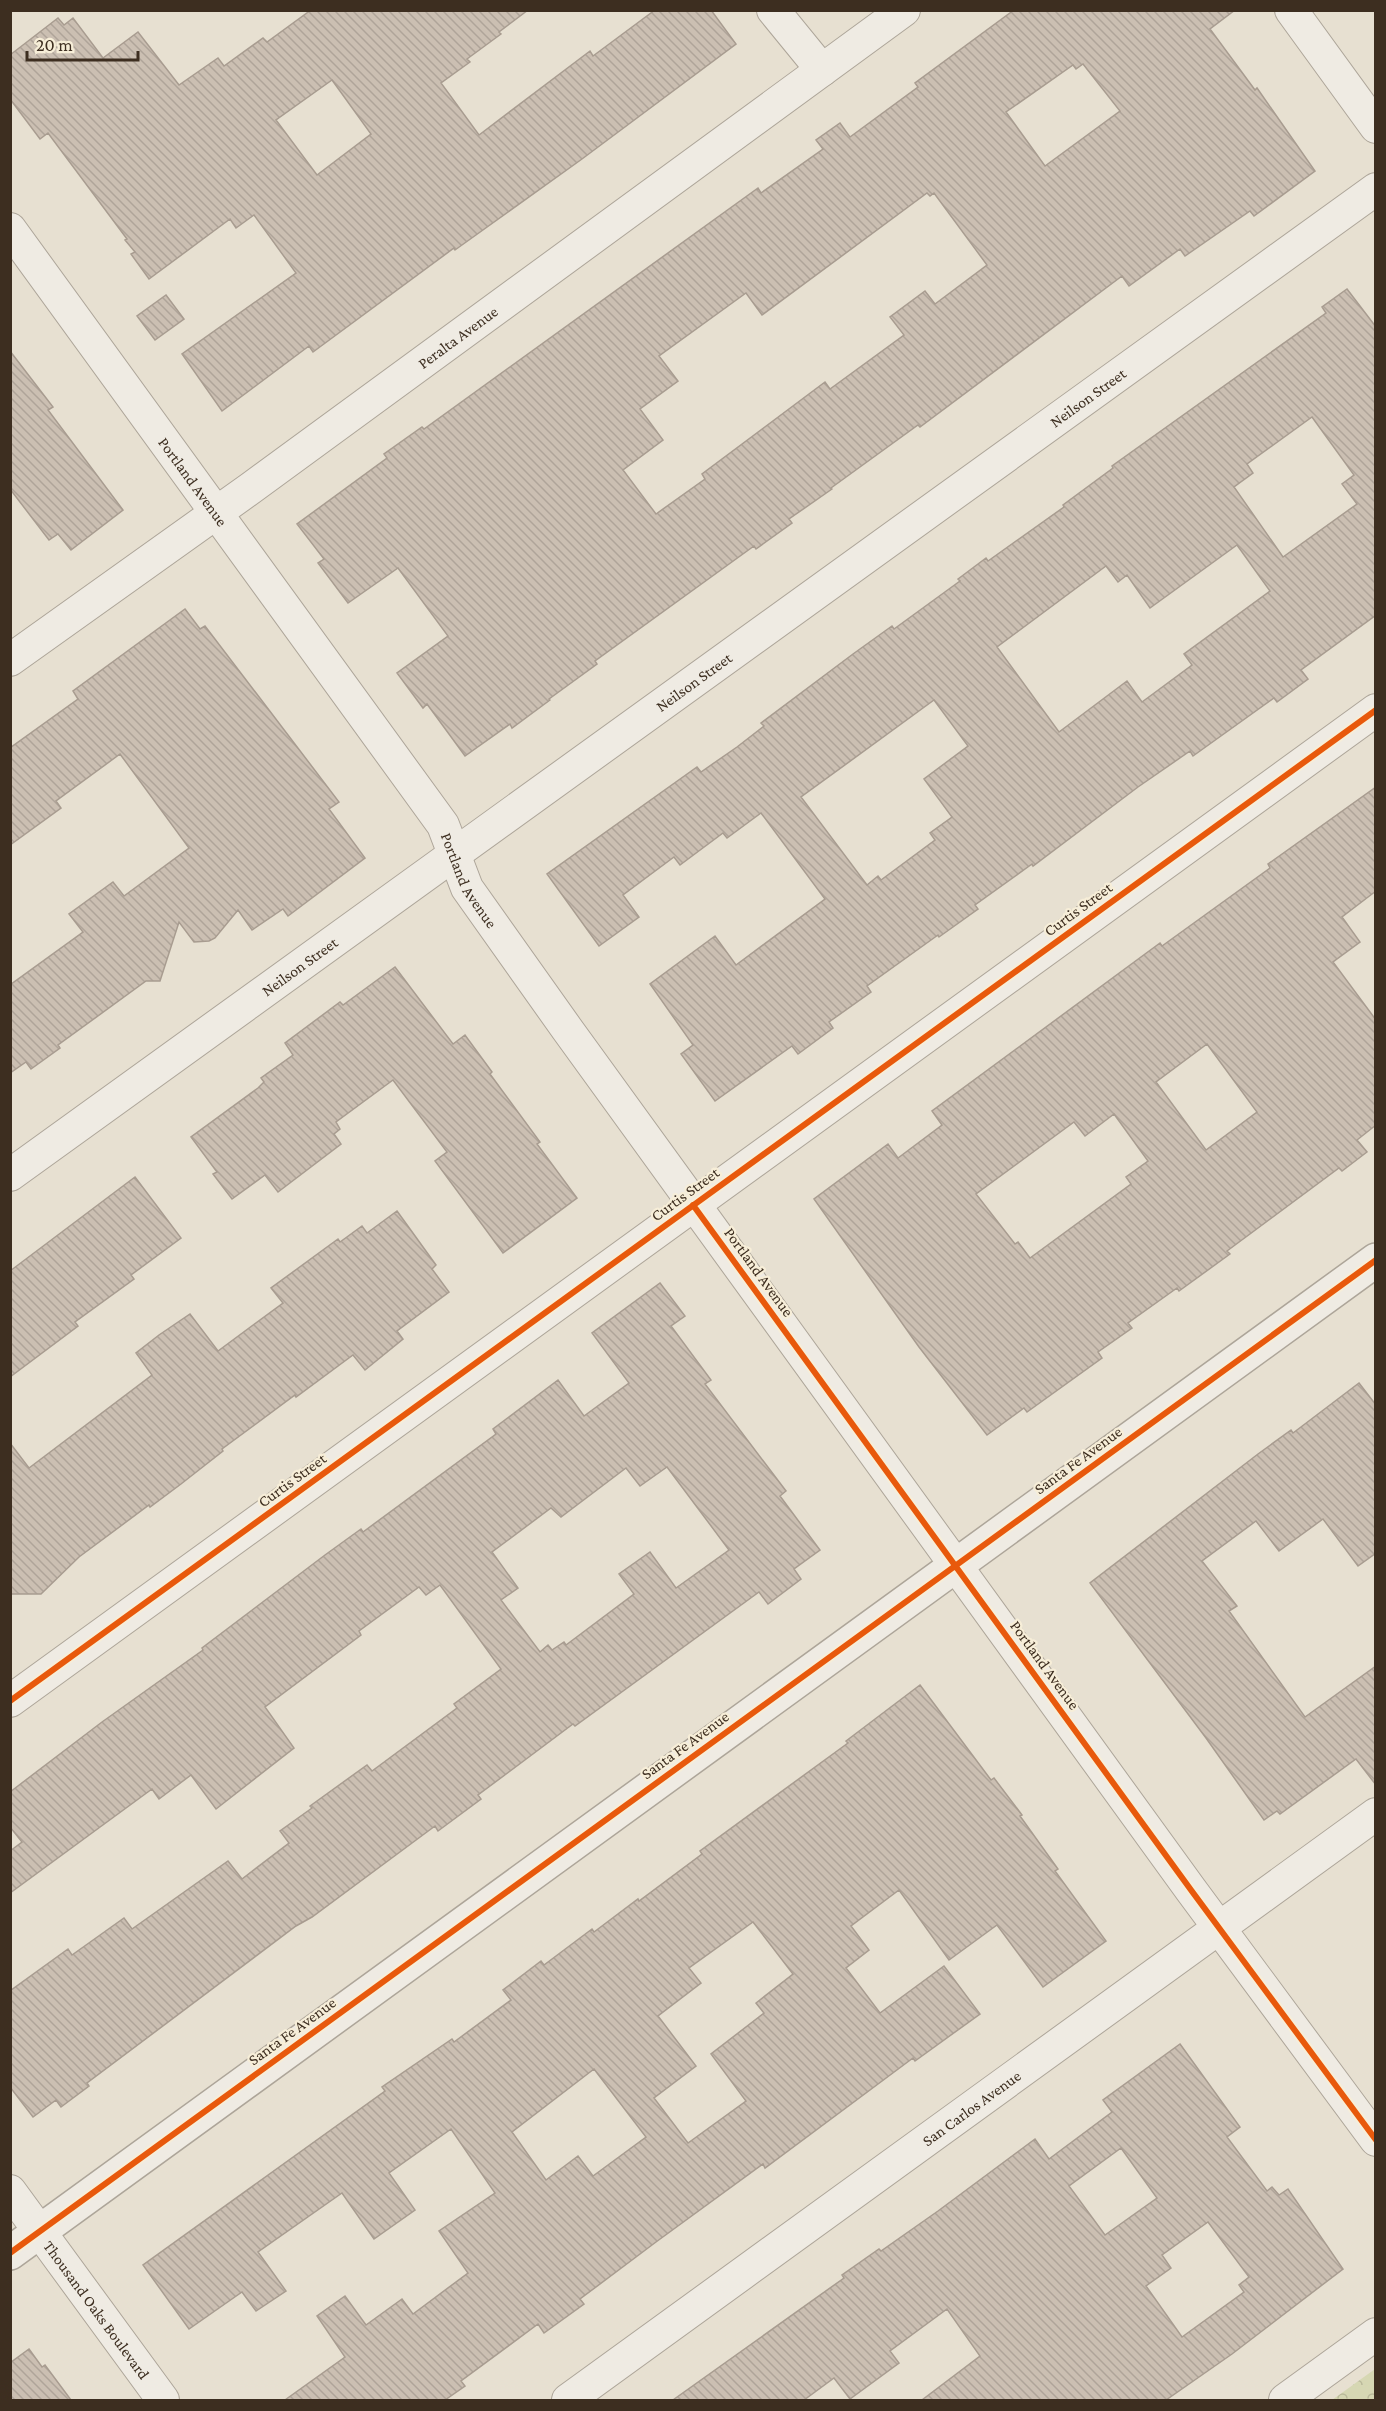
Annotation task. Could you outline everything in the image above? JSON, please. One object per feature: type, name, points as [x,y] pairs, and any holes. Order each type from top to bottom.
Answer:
[{"type":"street","points":[[773,10],[822,70]]},
{"type":"street","name":"Peralta Avenue","points":[[10,660],[217,513],[904,10]]},
{"type":"street","points":[[1291,10],[1376,128]]},
{"type":"street","name":"Neilson Street","points":[[10,1175],[1376,189]]},
{"type":"street","name":"Portland Avenue","points":[[10,229],[443,825],[466,888],[693,1205],[1376,2140]]},
{"type":"street","name":"Curtis Street","points":[[10,1701],[1376,710]]},
{"type":"street","name":"Santa Fe Avenue","points":[[10,2253],[1376,1260]]},
{"type":"street","name":"San Carlos Avenue","points":[[568,2400],[1376,1814]]},
{"type":"street","name":"Thousand Oaks Boulevard","points":[[10,2191],[163,2400]]},
{"type":"street","points":[[1286,2400],[1376,2334]]},
{"type":"green space","points":[[1375,2369],[1375,2400],[1332,2400]]},
{"type":"building","points":[[311,10],[528,10],[499,32],[501,34],[467,59],[470,62],[441,83],[479,135],[590,51],[593,56],[655,10],[711,10],[736,44],[582,159],[455,250],[454,248],[313,352],[309,346],[222,411],[182,354],[296,273],[254,215],[236,228],[230,219],[149,279],[131,254],[135,252],[125,240],[127,239],[48,133],[40,139],[10,99],[10,55],[58,18],[64,25],[73,18],[103,58],[138,32],[179,85],[218,58],[224,66],[263,38],[267,42]],"holes":[[[332,80],[371,134],[317,175],[276,120]]]},
{"type":"building","points":[[1014,10],[1235,10],[1210,29],[1255,90],[1257,88],[1315,171],[1254,216],[1250,211],[1185,256],[1180,249],[1129,286],[1122,276],[920,427],[918,425],[789,519],[792,523],[756,549],[754,546],[595,661],[597,664],[512,728],[510,724],[465,756],[427,704],[423,708],[397,673],[448,636],[398,568],[348,603],[318,563],[324,559],[297,524],[387,458],[384,454],[422,427],[424,429],[758,188],[761,193],[823,149],[816,140],[840,123],[850,137],[918,87],[915,83]],"holes":[[[1083,64],[1120,111],[1045,166],[1006,112],[1073,65],[1076,69]],[[927,193],[930,196],[934,193],[987,265],[935,304],[925,291],[890,317],[904,335],[830,389],[825,382],[702,474],[705,479],[656,514],[623,470],[663,440],[640,409],[678,381],[659,356],[746,293],[762,315]]]},
{"type":"building","points":[[1347,289],[1376,327],[1376,615],[1301,670],[1308,679],[1277,702],[1274,698],[1193,756],[1190,751],[1138,787],[1033,866],[1032,864],[975,905],[978,909],[867,986],[871,992],[829,1022],[833,1028],[798,1054],[792,1046],[715,1101],[681,1054],[693,1045],[650,984],[715,936],[736,965],[825,899],[761,813],[727,838],[723,833],[680,865],[674,857],[623,895],[639,917],[599,946],[547,874],[697,767],[701,772],[737,747],[764,726],[761,723],[853,654],[892,626],[894,629],[960,581],[958,579],[986,558],[988,561],[1064,507],[1063,505],[1113,468],[1112,466],[1326,313],[1322,307]],"holes":[[[1312,417],[1354,475],[1342,484],[1357,504],[1283,557],[1234,487],[1253,473],[1247,464]],[[1237,545],[1270,591],[1184,654],[1192,665],[1142,702],[1127,681],[1059,732],[997,647],[1106,566],[1118,582],[1127,575],[1150,608]],[[934,700],[968,746],[924,779],[952,817],[930,833],[935,840],[881,880],[878,876],[867,885],[801,797]]]},
{"type":"building","points":[[166,295],[184,319],[155,340],[137,316]]},
{"type":"building","points":[[10,351],[53,407],[48,410],[123,510],[71,550],[58,534],[49,540],[10,489]]},
{"type":"building","points":[[185,609],[200,629],[205,626],[339,802],[329,809],[365,858],[288,916],[283,909],[252,930],[238,910],[215,938],[209,941],[194,942],[179,922],[160,981],[146,981],[58,1045],[60,1048],[31,1069],[26,1062],[10,1073],[10,985],[83,932],[69,914],[113,882],[124,896],[189,848],[120,754],[56,801],[61,808],[10,845],[10,748],[78,699],[73,691]]},
{"type":"building","points":[[1376,787],[1376,891],[1342,917],[1360,942],[1333,962],[1376,1020],[1376,1125],[1357,1140],[1367,1152],[1342,1171],[1339,1168],[1227,1251],[1230,1254],[1179,1291],[1177,1288],[1128,1323],[1132,1328],[1098,1352],[1102,1358],[1027,1412],[1024,1408],[987,1435],[919,1347],[814,1199],[888,1144],[898,1158],[942,1125],[932,1111],[1160,943],[1162,946],[1270,868],[1268,864]],"holes":[[[1207,1044],[1257,1112],[1206,1150],[1156,1082]],[[1114,1114],[1148,1161],[1126,1177],[1131,1184],[1030,1258],[1018,1242],[1015,1244],[976,1194],[1074,1122],[1085,1136]]]},
{"type":"building","points":[[395,967],[453,1044],[465,1035],[492,1072],[490,1074],[540,1142],[537,1144],[577,1198],[503,1253],[435,1161],[447,1152],[393,1080],[336,1122],[340,1129],[334,1134],[341,1144],[278,1192],[265,1175],[232,1199],[213,1174],[217,1172],[191,1137],[258,1088],[264,1082],[261,1078],[293,1055],[285,1043],[340,1002],[343,1005]]},
{"type":"building","points":[[135,1177],[181,1238],[131,1275],[134,1279],[75,1322],[78,1326],[10,1377],[10,1271]]},
{"type":"building","points":[[397,1211],[436,1265],[432,1269],[449,1292],[397,1331],[403,1339],[365,1370],[353,1355],[296,1397],[295,1395],[222,1449],[223,1451],[181,1484],[79,1557],[41,1594],[10,1594],[10,1443],[29,1468],[152,1375],[136,1353],[159,1335],[190,1314],[218,1351],[283,1303],[271,1288],[338,1239],[340,1242],[362,1226],[367,1233]]},
{"type":"building","points":[[660,1283],[685,1316],[671,1326],[711,1380],[705,1384],[786,1491],[780,1496],[820,1550],[794,1569],[801,1579],[768,1604],[759,1592],[575,1726],[573,1724],[478,1795],[481,1799],[438,1831],[435,1826],[312,1917],[296,1926],[87,2083],[89,2086],[61,2107],[56,2100],[33,2117],[10,2087],[10,1991],[68,1949],[72,1955],[124,1918],[132,1929],[228,1861],[242,1879],[289,1843],[280,1831],[312,1808],[310,1806],[367,1765],[372,1771],[457,1708],[454,1704],[501,1669],[440,1585],[426,1595],[419,1587],[359,1631],[361,1635],[265,1707],[294,1748],[216,1809],[191,1775],[159,1799],[152,1789],[10,1893],[10,1851],[22,1842],[10,1827],[10,1792],[102,1722],[203,1650],[202,1648],[325,1555],[361,1529],[363,1532],[496,1434],[493,1429],[558,1380],[584,1416],[629,1383],[592,1333]],"holes":[[[667,1467],[729,1550],[676,1588],[650,1552],[619,1574],[634,1594],[566,1645],[564,1642],[552,1650],[548,1645],[540,1652],[501,1600],[518,1588],[492,1552],[551,1508],[561,1517],[626,1468],[640,1486]]]},
{"type":"building","points":[[1359,1383],[1376,1405],[1376,1553],[1358,1566],[1323,1519],[1279,1551],[1256,1521],[1202,1561],[1237,1606],[1229,1611],[1305,1717],[1376,1666],[1376,1785],[1356,1759],[1280,1814],[1277,1811],[1264,1820],[1090,1583],[1258,1454],[1291,1430],[1293,1433]]},
{"type":"building","points":[[920,1685],[991,1780],[994,1778],[1022,1815],[1020,1816],[1058,1869],[1055,1871],[1106,1941],[1043,1987],[997,1925],[949,1960],[899,1890],[851,1926],[869,1950],[846,1968],[880,2013],[944,1966],[980,2014],[915,2061],[913,2058],[765,2168],[763,2164],[656,2242],[580,2299],[584,2304],[544,2333],[538,2324],[461,2381],[465,2386],[445,2400],[285,2400],[345,2357],[317,2316],[345,2296],[366,2325],[402,2299],[413,2314],[468,2273],[439,2231],[495,2193],[451,2129],[389,2173],[415,2210],[374,2239],[342,2193],[258,2252],[286,2291],[256,2311],[242,2292],[189,2329],[143,2265],[385,2091],[382,2087],[452,2039],[454,2042],[511,2000],[503,1990],[541,1961],[544,1965],[592,1929],[594,1932],[638,1899],[639,1901],[702,1854],[700,1851],[848,1743],[846,1741]],"holes":[[[753,1922],[793,1974],[756,2003],[764,2013],[711,2054],[746,2101],[688,2143],[654,2098],[696,2066],[658,2016],[701,1983],[689,1968]],[[594,2069],[646,2137],[593,2176],[578,2156],[546,2180],[512,2132]]]},
{"type":"building","points":[[1180,2044],[1240,2127],[1227,2137],[1267,2191],[1272,2187],[1279,2195],[1288,2189],[1343,2269],[1232,2354],[1166,2400],[922,2400],[980,2356],[947,2309],[890,2351],[899,2363],[850,2399],[834,2378],[804,2400],[673,2400],[844,2278],[842,2275],[938,2211],[1035,2139],[1049,2159],[1112,2112],[1103,2100]],"holes":[[[1121,2148],[1157,2198],[1105,2235],[1069,2186]],[[1208,2222],[1249,2277],[1239,2285],[1244,2292],[1182,2337],[1146,2286],[1171,2268],[1162,2255]]]},
{"type":"building","points":[[29,2349],[42,2367],[45,2365],[71,2400],[10,2400],[10,2363]]},
{"type":"cycle path","points":[[10,1701],[1376,710]]},
{"type":"cycle path","points":[[693,1205],[1191,1890],[1376,2140]]},
{"type":"cycle path","points":[[10,2253],[1376,1260]]}]
